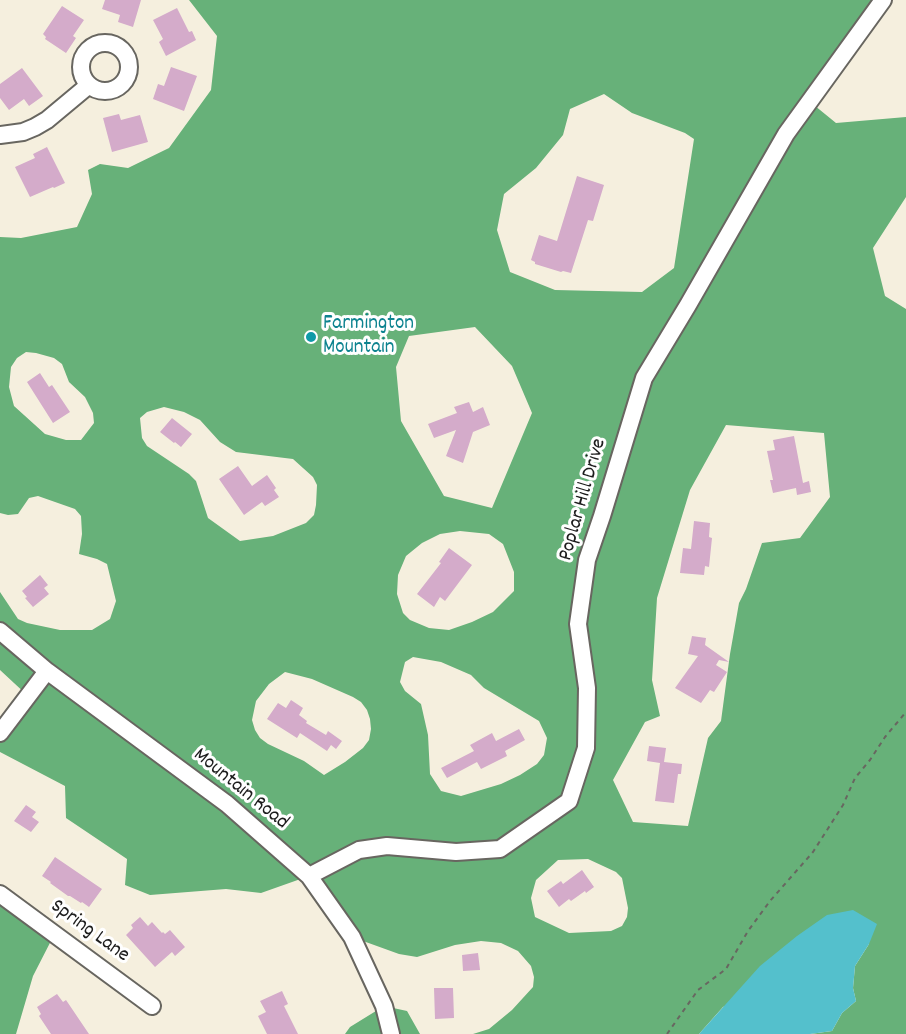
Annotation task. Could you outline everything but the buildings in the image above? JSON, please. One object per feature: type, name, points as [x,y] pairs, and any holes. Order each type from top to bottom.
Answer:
[{"type":"street","name":"Poplar Hill Drive","points":[[309,876],[359,850],[387,846],[456,852],[500,849],[569,801],[586,748],[587,688],[578,624],[587,560],[644,378],[786,134],[883,0]]},
{"type":"street","points":[[0,135],[10,135],[35,127],[47,120],[89,85]]},
{"type":"street","name":"Mountain Road","points":[[0,631],[47,671],[227,804],[309,876],[352,937],[384,1006],[391,1034]]},
{"type":"street","points":[[0,733],[47,671]]},
{"type":"street","name":"Spring Lane","points":[[0,894],[152,1006]]},
{"type":"path","points":[[667,1034],[698,990],[726,969],[748,931],[770,901],[813,852],[843,805],[855,778],[906,712]]},
{"type":"green space","points":[[189,0],[883,0],[809,101],[836,123],[906,117],[906,197],[873,248],[885,296],[906,309],[906,1034],[810,1034],[832,1031],[842,1013],[856,1001],[853,988],[855,966],[869,944],[723,1007],[699,1034],[473,1034],[489,1029],[512,1010],[533,987],[534,977],[531,966],[518,951],[501,943],[481,941],[455,945],[417,957],[399,954],[352,937],[309,876],[261,893],[226,889],[150,895],[125,885],[127,859],[66,818],[65,786],[0,752],[0,733],[28,696],[0,670],[0,592],[18,619],[60,630],[92,630],[110,619],[116,601],[107,564],[79,554],[82,534],[81,516],[75,509],[38,496],[29,498],[18,514],[0,513],[0,237],[21,238],[77,227],[92,194],[88,170],[100,164],[128,168],[169,148],[211,90],[217,36]],"holes":[[[604,94],[632,113],[685,133],[694,139],[674,268],[642,292],[555,290],[510,272],[497,230],[504,194],[536,168],[563,135],[570,109]],[[475,327],[512,366],[532,413],[492,508],[444,496],[401,421],[396,367],[409,336]],[[26,352],[54,358],[62,364],[69,382],[85,397],[93,413],[94,423],[81,440],[66,440],[45,434],[14,406],[9,387],[11,367],[17,358]],[[164,407],[184,412],[200,420],[220,442],[236,452],[293,459],[313,477],[317,485],[314,515],[306,523],[273,536],[240,541],[208,518],[196,481],[147,446],[142,438],[140,418],[147,412]],[[726,425],[824,433],[830,497],[800,538],[762,543],[739,603],[721,721],[708,738],[688,826],[633,822],[613,780],[645,722],[660,716],[652,680],[657,598],[690,490]],[[460,531],[489,534],[503,544],[514,572],[514,591],[493,612],[449,630],[429,628],[410,620],[403,613],[397,594],[398,575],[406,556],[422,543],[440,534]],[[413,657],[441,662],[471,675],[484,688],[539,721],[547,738],[544,755],[537,764],[501,784],[461,796],[441,791],[430,774],[428,735],[421,704],[405,691],[400,682],[405,662]],[[285,672],[312,679],[361,702],[370,719],[369,740],[363,748],[324,775],[304,761],[260,738],[252,720],[256,701],[269,684]],[[588,859],[616,872],[622,878],[628,908],[627,917],[622,926],[611,931],[569,933],[535,917],[531,898],[536,880],[558,860]]]},
{"type":"green space","points":[[0,894],[54,935],[33,976],[16,1034],[0,1034]]},
{"type":"green space","points":[[384,1006],[407,1011],[420,1034],[345,1034],[350,1027]]},
{"type":"water","points":[[853,910],[877,924],[869,944],[855,966],[853,988],[856,1001],[842,1013],[832,1031],[810,1034],[699,1034],[760,966],[797,936],[827,915]]},
{"type":"place","name":"Farmington Mountain","points":[[311,337]]}]
